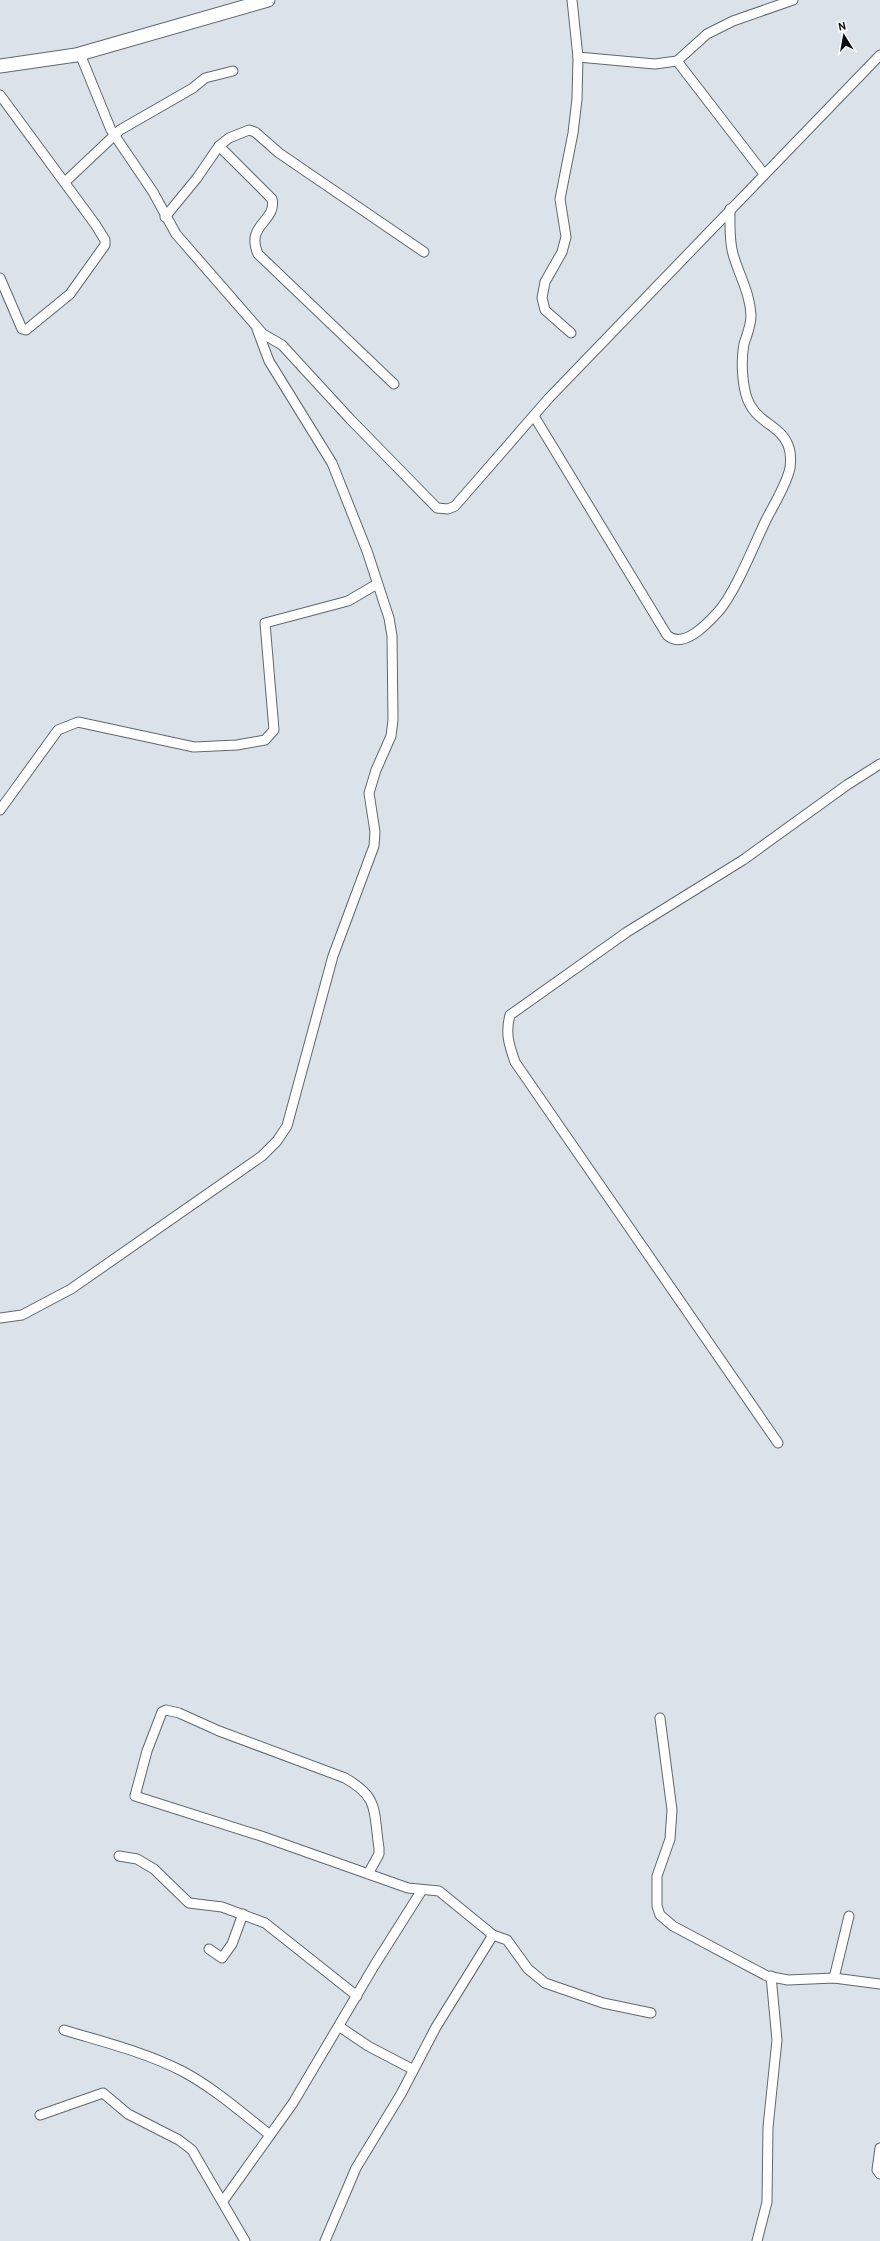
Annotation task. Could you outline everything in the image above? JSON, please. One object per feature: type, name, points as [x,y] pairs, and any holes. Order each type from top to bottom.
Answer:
[{"type":"main road","points":[[0,66],[80,54],[268,0]]},
{"type":"street","points":[[571,333],[545,310],[542,298],[545,282],[565,244],[560,199],[574,133],[578,99],[578,57],[572,0]]},
{"type":"street","points":[[578,57],[655,64],[677,61],[707,34],[733,21],[794,0]]},
{"type":"street","points":[[80,54],[114,136],[153,192],[165,217],[176,234],[263,334],[282,345],[351,420],[437,508],[442,509],[455,506],[534,416],[730,209],[880,55]]},
{"type":"street","points":[[677,61],[764,174]]},
{"type":"street","points":[[65,182],[120,130],[193,88],[205,78],[232,71]]},
{"type":"street","points":[[0,96],[65,182],[105,240],[105,248],[70,294],[26,330],[22,329],[0,278]]},
{"type":"street","points":[[165,217],[197,178],[219,146],[229,138],[249,130],[255,132],[280,153],[424,252]]},
{"type":"street","points":[[219,146],[272,199],[273,207],[255,233],[254,243],[258,254],[394,384]]},
{"type":"street","points":[[534,416],[667,635],[672,640],[680,640],[690,636],[710,622],[722,608],[785,481],[791,456],[787,443],[780,433],[758,417],[750,406],[746,394],[742,356],[750,329],[751,316],[749,298],[733,252],[730,209]]},
{"type":"street","points":[[0,1318],[22,1314],[71,1289],[262,1156],[277,1141],[287,1126],[331,963],[374,846],[375,832],[369,793],[376,770],[391,736],[394,720],[392,636],[388,618],[367,551],[332,463],[269,361],[256,326]]},
{"type":"street","points":[[0,810],[58,730],[78,722],[194,747],[237,745],[265,740],[274,730],[265,623],[348,601],[377,584]]},
{"type":"street","points":[[778,1443],[515,1062],[508,1043],[506,1029],[510,1015],[627,932],[743,860],[847,784],[880,764]]},
{"type":"street","points":[[368,1874],[379,1854],[379,1848],[371,1798],[362,1789],[344,1778],[219,1731],[179,1713],[166,1710],[162,1712],[147,1751],[135,1796],[261,1836],[368,1874],[408,1888],[439,1891],[493,1935],[507,1940],[528,1969],[545,1983],[603,2003],[651,2013]]},
{"type":"street","points":[[660,1718],[672,1810],[670,1839],[657,1876],[658,1906],[660,1915],[673,1926],[747,1966],[771,1976],[800,1980],[834,1978],[880,1984]]},
{"type":"street","points":[[119,1856],[137,1859],[154,1869],[190,1903],[209,1904],[243,1914],[255,1918],[276,1930],[357,1996]]},
{"type":"street","points":[[223,2201],[293,2103],[422,1890]]},
{"type":"street","points":[[209,1949],[222,1958],[232,1944],[243,1914]]},
{"type":"street","points":[[834,1978],[849,1916]]},
{"type":"street","points":[[325,2241],[356,2168],[401,2094],[412,2069],[436,2027],[493,1935]]},
{"type":"street","points":[[757,2241],[767,2202],[768,2128],[777,2040],[771,1976]]},
{"type":"street","points":[[340,2027],[368,2046],[412,2069]]},
{"type":"street","points":[[64,2030],[150,2057],[182,2071],[208,2087],[270,2135]]},
{"type":"street","points":[[40,2115],[103,2094],[128,2114],[179,2140],[192,2150],[245,2241]]},
{"type":"street","points":[[880,2148],[877,2170],[880,2174]]}]
